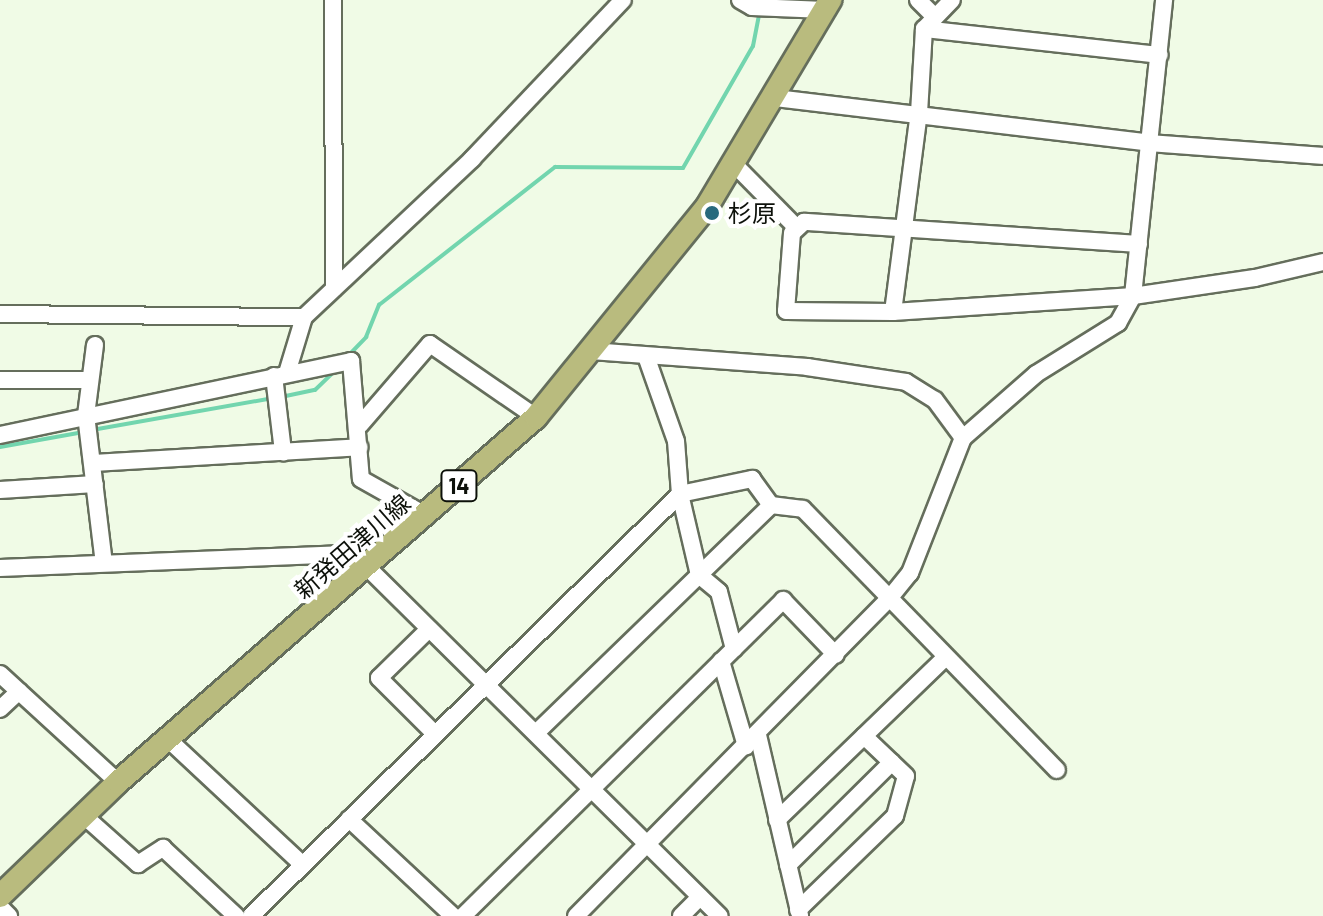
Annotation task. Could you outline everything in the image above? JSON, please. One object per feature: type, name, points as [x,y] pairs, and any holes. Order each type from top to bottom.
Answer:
[{"type":"main road","name":"新発田津川線","points":[[0,896],[118,782],[170,741],[536,417],[679,246],[775,98],[828,5]]},
{"type":"street","points":[[333,0],[334,288]]},
{"type":"street","points":[[283,452],[280,375],[304,317],[472,159],[623,0]]},
{"type":"street","points":[[740,0],[752,7],[828,5]]},
{"type":"street","points":[[893,312],[929,23],[918,0]]},
{"type":"street","points":[[929,23],[952,0]]},
{"type":"street","points":[[576,916],[836,655],[910,573],[963,438],[1036,374],[1118,323],[1133,296],[1164,0]]},
{"type":"street","points":[[929,23],[1160,55]]},
{"type":"street","points":[[775,98],[1150,143],[1323,156]]},
{"type":"street","points":[[733,163],[795,226]]},
{"type":"street","points":[[795,226],[804,222],[902,231],[1139,244]]},
{"type":"street","points":[[795,226],[786,311],[893,312],[1133,296],[1255,278],[1323,262]]},
{"type":"street","points":[[0,314],[304,317]]},
{"type":"street","points":[[360,425],[430,344],[536,417]]},
{"type":"street","points":[[95,345],[86,415],[104,563]]},
{"type":"street","points":[[591,351],[807,367],[906,382],[935,400],[963,438]]},
{"type":"street","points":[[646,356],[676,441],[680,494],[699,575],[719,592],[734,649]]},
{"type":"street","points":[[0,435],[344,362],[360,425],[361,479],[427,516]]},
{"type":"street","points":[[0,380],[90,380]]},
{"type":"street","points":[[93,463],[360,447]]},
{"type":"street","points":[[251,916],[483,682],[680,494],[752,479],[771,505],[803,509],[888,600],[1057,770]]},
{"type":"street","points":[[0,490],[95,484]]},
{"type":"street","points":[[536,733],[771,505]]},
{"type":"street","points":[[0,568],[346,554],[367,567],[720,916]]},
{"type":"street","points":[[463,916],[783,600],[836,655]]},
{"type":"street","points":[[429,629],[379,678],[434,733]]},
{"type":"street","points":[[777,820],[946,657]]},
{"type":"street","points":[[721,661],[752,740],[777,820],[799,913]]},
{"type":"street","points":[[0,674],[118,782]]},
{"type":"street","points":[[0,709],[19,691]]},
{"type":"street","points":[[799,913],[895,816],[906,776],[864,736]]},
{"type":"street","points":[[170,741],[303,865]]},
{"type":"street","points":[[788,865],[892,762]]},
{"type":"street","points":[[83,815],[138,864],[163,848],[236,916]]},
{"type":"street","points":[[349,819],[453,916]]},
{"type":"street","points":[[681,916],[700,897]]},
{"type":"street","points":[[0,907],[9,916]]},
{"type":"waterway","points":[[347,357],[366,337],[379,305],[555,167],[683,168],[753,46],[760,10]]},
{"type":"waterway","points":[[281,397],[315,390],[336,370]]},
{"type":"waterway","points":[[92,430],[273,398]]},
{"type":"waterway","points":[[0,447],[84,432]]},
{"type":"place","name":"杉原","points":[[712,213]]}]
